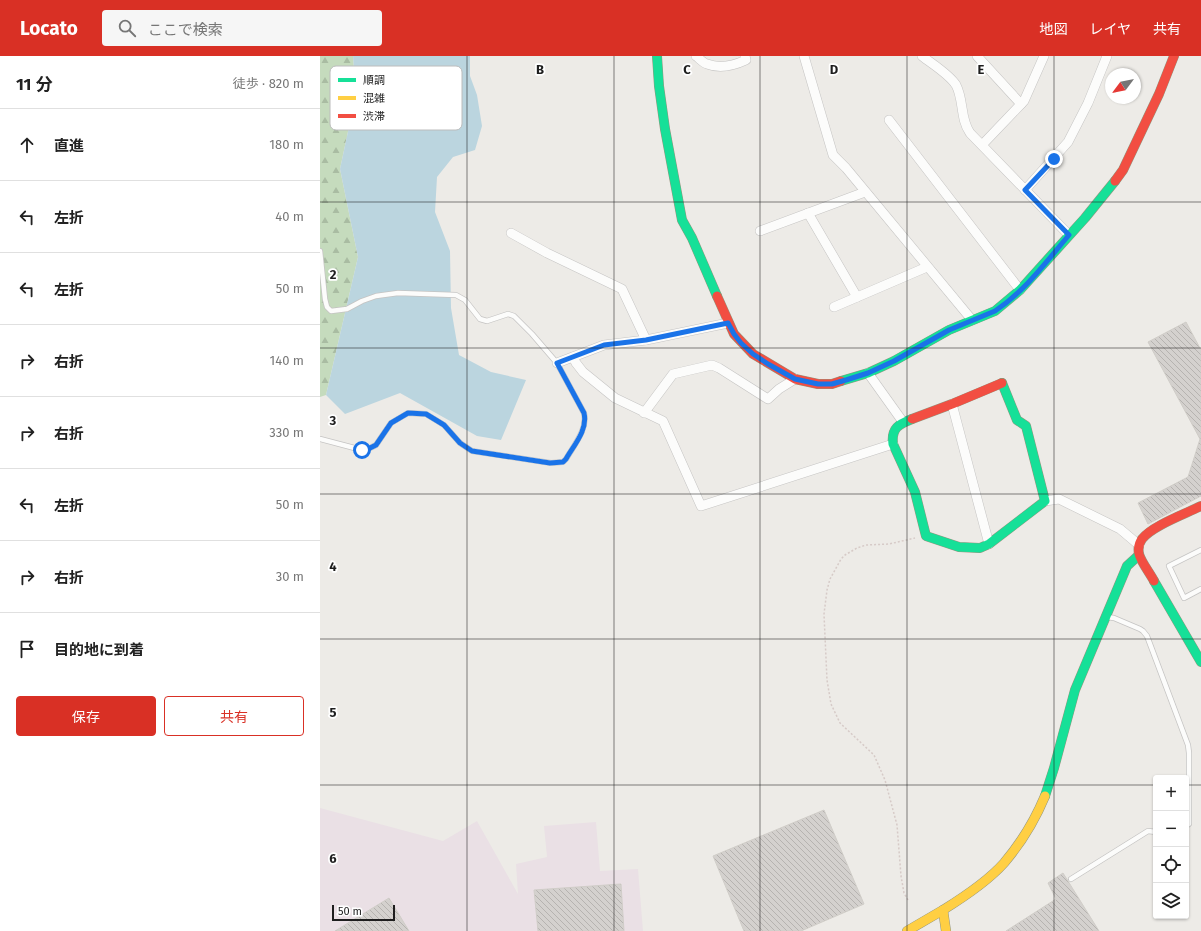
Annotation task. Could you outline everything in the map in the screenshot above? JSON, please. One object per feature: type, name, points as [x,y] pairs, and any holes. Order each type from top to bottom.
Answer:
[{"type":"street","points":[[657,56],[665,129],[682,220],[692,238],[728,323],[734,334],[753,354],[795,379],[818,384],[832,384],[846,380],[868,373],[894,361],[949,330],[995,311],[1028,283],[1103,197],[1124,170],[1159,94],[1174,56]]},
{"type":"street","points":[[696,56],[706,64],[720,66],[732,66],[746,60],[745,56]]},
{"type":"street","points":[[804,56],[833,155],[846,168],[972,320]]},
{"type":"street","points":[[922,56],[952,80],[956,85],[960,95],[966,128],[1069,235]]},
{"type":"street","points":[[977,56],[1021,104]]},
{"type":"street","points":[[982,145],[1024,101],[1044,56]]},
{"type":"street","points":[[1025,190],[1068,142],[1088,103],[1106,56]]},
{"type":"street","points":[[889,120],[1020,290]]},
{"type":"street","points":[[760,231],[866,192]]},
{"type":"street","points":[[808,213],[857,297]]},
{"type":"street","points":[[511,233],[547,253],[622,289],[646,340]]},
{"type":"street","points":[[834,307],[928,267]]},
{"type":"street","points":[[557,363],[604,345],[646,340],[728,323]]},
{"type":"street","points":[[573,357],[582,372],[615,398],[663,422],[700,506],[893,444]]},
{"type":"street","points":[[644,413],[673,374],[712,365],[768,399],[779,389],[795,379]]},
{"type":"street","points":[[868,373],[903,422]]},
{"type":"street","points":[[1045,501],[1026,426],[1017,420],[1002,383],[896,426],[892,437],[893,444],[915,492],[926,536],[959,547],[980,548],[989,544],[1045,501],[1058,499],[1120,529],[1139,545]]},
{"type":"street","points":[[952,404],[989,544]]},
{"type":"street","points":[[1199,509],[1144,536],[1138,550],[1139,555],[1201,662]]},
{"type":"street","points":[[907,931],[968,894],[993,873],[1004,863],[1031,825],[1044,798],[1054,768],[1075,690],[1127,566],[1139,555]]},
{"type":"street","points":[[943,910],[946,931]]},
{"type":"lane","points":[[320,251],[325,300],[327,307],[331,311],[347,309],[376,296],[398,293],[456,296],[465,300],[480,319],[487,321],[508,314],[514,316],[557,363],[586,419],[583,430],[566,459],[563,462],[550,463],[472,451],[460,443],[444,425],[426,414],[408,413],[391,423],[376,445],[368,449],[362,450],[320,439]]},
{"type":"lane","points":[[1201,550],[1168,566],[1184,598],[1201,590]]},
{"type":"lane","points":[[1105,617],[1114,618],[1140,629],[1147,636],[1188,744],[1189,811]]},
{"type":"lane","points":[[1071,879],[1148,831],[1153,832]]},
{"type":"path","points":[[908,900],[904,893],[901,876],[897,825],[885,780],[874,755],[840,723],[831,704],[827,680],[824,614],[830,579],[845,555],[866,545],[889,544],[926,536]]},
{"type":"shaded area","points":[[320,808],[443,841],[477,821],[518,894],[516,864],[547,857],[544,826],[596,822],[600,871],[638,869],[643,931],[320,931]]},
{"type":"green space","points":[[320,56],[353,56],[354,66],[330,66],[330,130],[348,130],[340,169],[358,257],[326,395],[320,397]]},
{"type":"water","points":[[353,56],[470,56],[470,76],[477,95],[482,126],[475,150],[453,157],[437,177],[435,212],[450,251],[451,308],[459,355],[491,372],[526,380],[501,440],[477,436],[400,393],[345,414],[326,395],[358,257],[340,169],[348,130],[462,130],[462,66],[354,66]]},
{"type":"building","points":[[1186,322],[1201,350],[1201,496],[1148,524],[1138,503],[1188,477],[1200,439],[1148,342]]},
{"type":"building","points":[[824,810],[864,904],[801,931],[744,931],[713,856]]},
{"type":"building","points":[[1063,873],[1099,931],[1006,931],[1056,899],[1048,883]]},
{"type":"building","points":[[621,884],[624,931],[538,931],[534,890]]},
{"type":"building","points":[[389,898],[409,931],[335,931]]},
{"type":"traffic: fast","points":[[657,56],[659,86],[665,129],[682,220],[692,238],[717,296]]},
{"type":"traffic: fast","points":[[841,381],[868,373],[894,361],[949,330],[995,311],[1020,290],[1085,218],[1115,181]]},
{"type":"traffic: fast","points":[[912,419],[897,427],[893,434],[893,444],[915,492],[926,536],[959,547],[980,548],[989,544],[1045,501],[1026,426],[1017,420],[1002,383]]},
{"type":"traffic: fast","points":[[1045,796],[1075,690],[1127,566],[1139,555]]},
{"type":"traffic: fast","points":[[1154,581],[1201,662]]},
{"type":"traffic: slow","points":[[946,931],[943,910],[998,870],[1027,831],[1045,796]]},
{"type":"traffic: slow","points":[[907,931],[943,910]]},
{"type":"traffic: jam","points":[[1115,181],[1123,170],[1159,94],[1174,56]]},
{"type":"traffic: jam","points":[[717,296],[734,334],[753,354],[795,379],[818,384],[832,384],[841,381]]},
{"type":"traffic: jam","points":[[912,419],[1002,383]]},
{"type":"traffic: jam","points":[[1154,581],[1139,554],[1139,546],[1141,541],[1153,529],[1201,506]]},
{"type":"route","points":[[362,450],[376,445],[391,423],[408,413],[426,414],[444,425],[460,443],[472,451],[550,463],[563,462],[583,430],[586,419],[557,363],[604,345],[646,340],[728,323],[741,343],[753,354],[795,379],[818,384],[832,384],[868,373],[894,361],[949,330],[995,311],[1028,283],[1069,235],[1025,190],[1054,159]]}]
